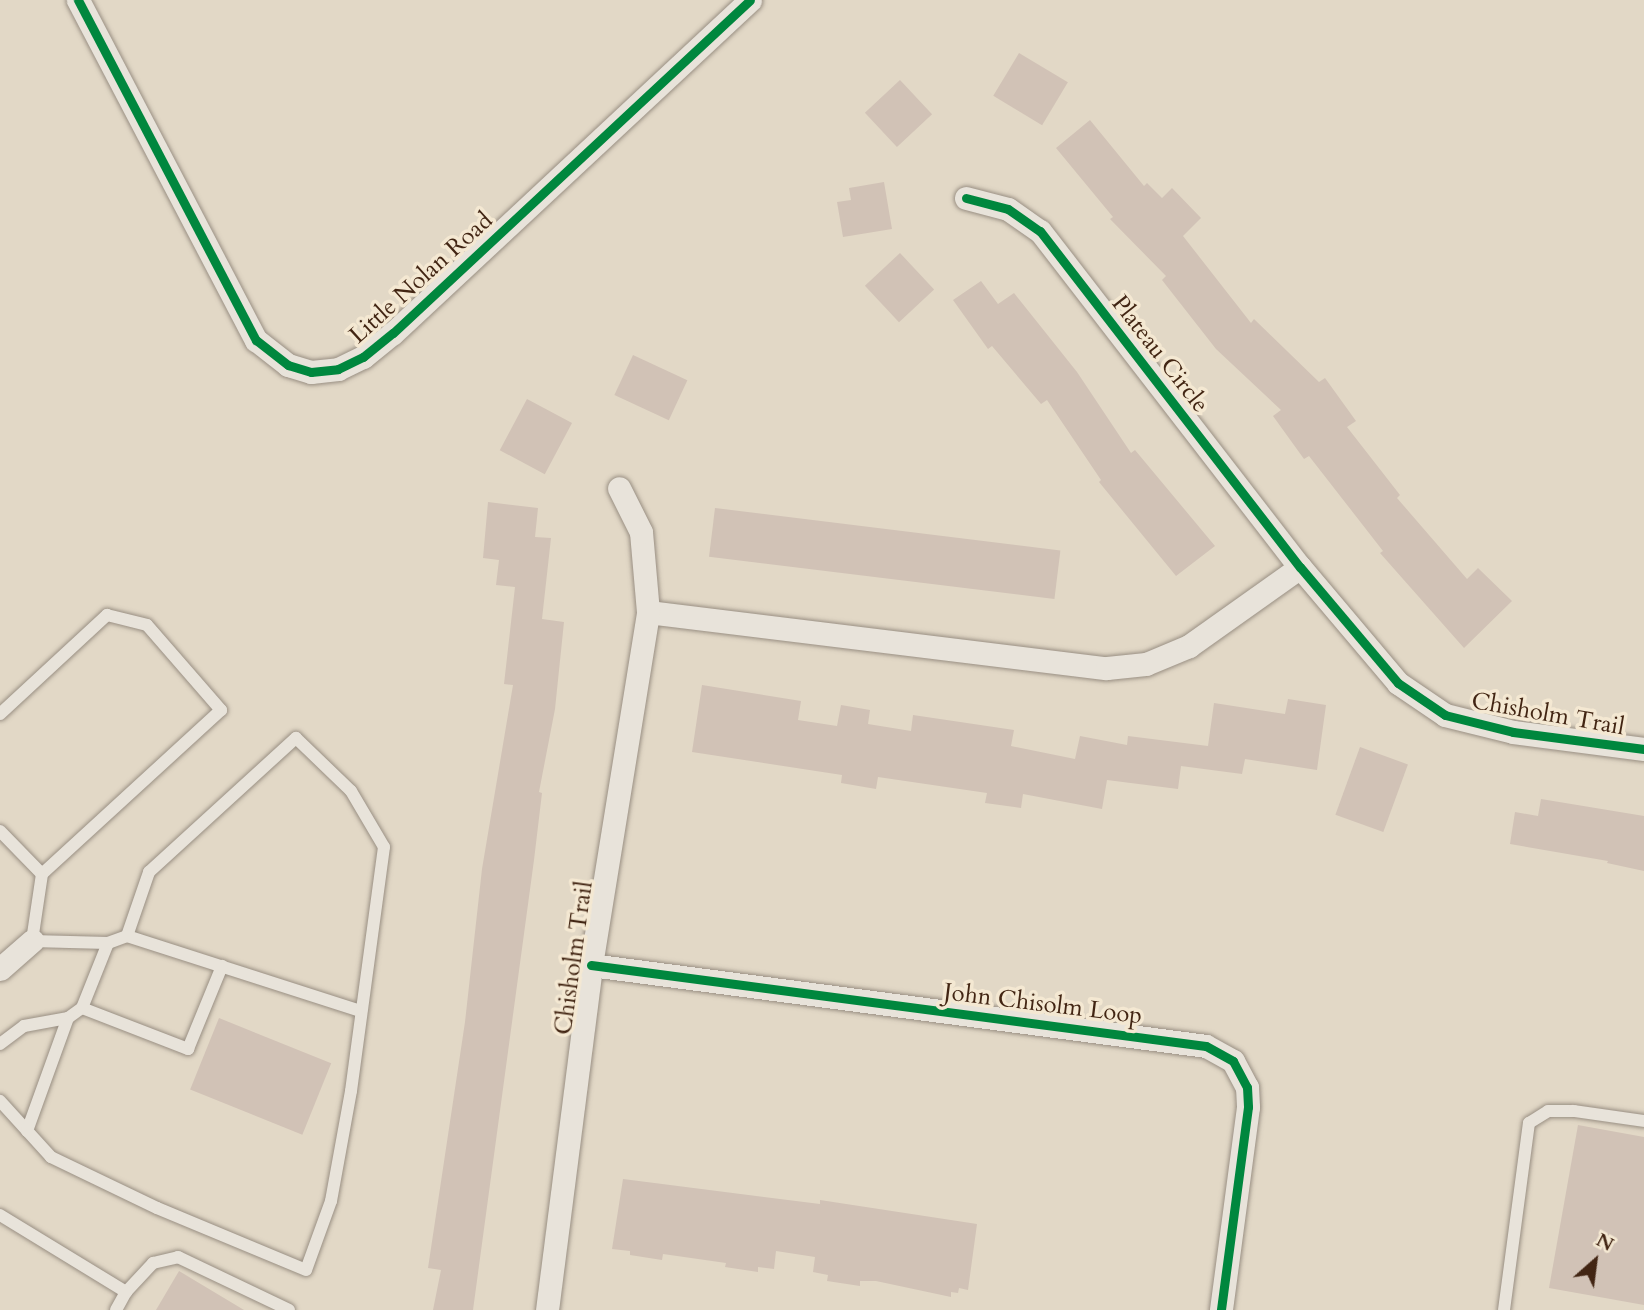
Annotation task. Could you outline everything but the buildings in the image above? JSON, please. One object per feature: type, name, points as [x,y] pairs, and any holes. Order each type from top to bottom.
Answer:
[{"type":"street","name":"Little Nolan Road","points":[[78,0],[256,340],[288,365],[311,372],[338,369],[363,357],[393,333],[751,0]]},
{"type":"street","name":"Plateau Circle","points":[[966,198],[1008,209],[1040,231],[1300,567]]},
{"type":"street","name":"Chisholm Trail","points":[[547,1310],[591,965],[648,612],[641,532],[619,488]]},
{"type":"street","points":[[648,612],[1107,668],[1146,664],[1189,646],[1300,567]]},
{"type":"street","name":"Chisholm Trail","points":[[1300,567],[1398,683],[1445,715],[1513,732],[1644,749]]},
{"type":"street","points":[[0,969],[32,941]]},
{"type":"street","name":"John Chisolm Loop","points":[[591,965],[1206,1046],[1233,1061],[1247,1087],[1248,1107],[1222,1310]]},
{"type":"lane","points":[[0,714],[107,615],[147,625],[221,710],[42,874],[32,941],[108,943],[127,936],[361,1011]]},
{"type":"lane","points":[[0,1101],[51,1157],[157,1208],[306,1270],[331,1201],[351,1091],[384,847],[351,791],[296,738],[149,872],[127,936]]},
{"type":"lane","points":[[0,831],[42,874]]},
{"type":"lane","points":[[0,1044],[24,1026],[68,1018],[82,1008],[108,943]]},
{"type":"lane","points":[[82,1008],[188,1049],[222,966]]},
{"type":"lane","points":[[27,1131],[68,1018]]},
{"type":"lane","points":[[1504,1310],[1529,1124],[1548,1111],[1574,1111],[1644,1121]]},
{"type":"lane","points":[[0,1215],[127,1292]]},
{"type":"lane","points":[[116,1310],[127,1292],[153,1263],[178,1256],[289,1310]]},
{"type":"cycle path","points":[[78,0],[256,340],[288,365],[311,372],[338,369],[363,357],[393,333],[750,0]]},
{"type":"cycle path","points":[[966,198],[1008,209],[1040,231],[1300,567],[1398,683],[1445,715],[1513,732],[1644,749]]},
{"type":"cycle path","points":[[591,965],[1206,1046],[1233,1061],[1247,1087],[1248,1107],[1221,1310]]}]
